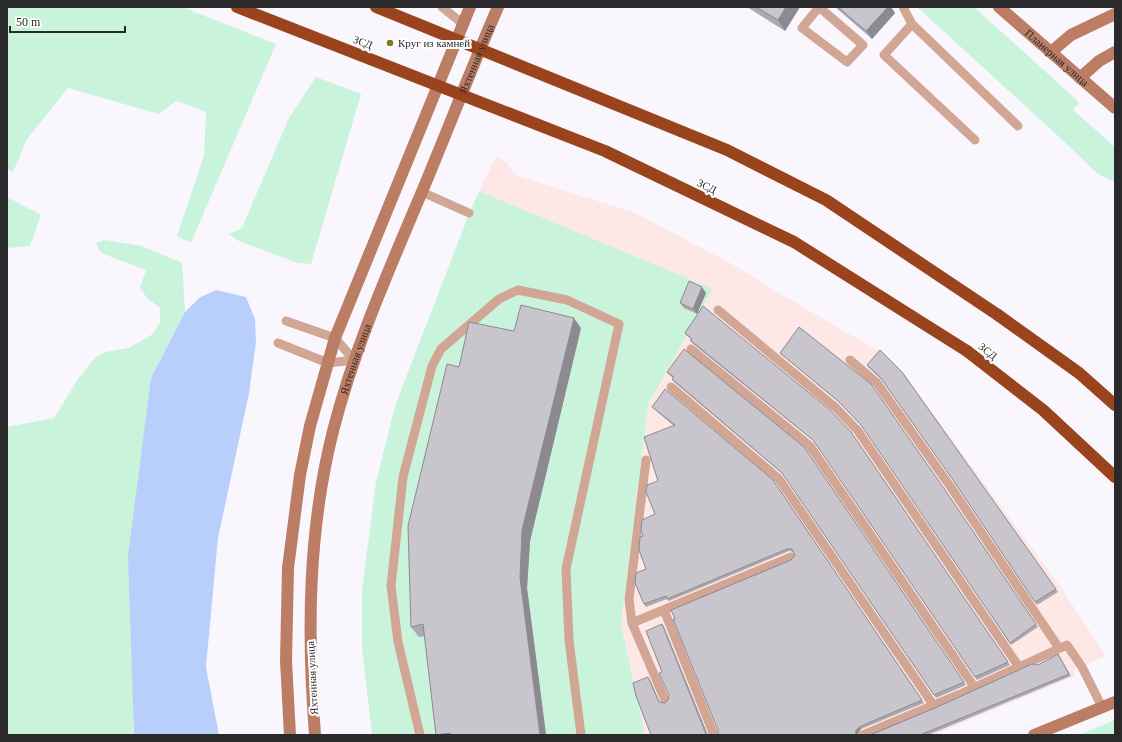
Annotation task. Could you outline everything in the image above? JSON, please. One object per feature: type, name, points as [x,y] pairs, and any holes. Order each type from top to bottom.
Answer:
[{"type":"highway","name":"ЗСД","points":[[237,7],[605,151],[794,242],[967,351],[1043,410],[1115,477]]},
{"type":"highway","points":[[376,7],[727,150],[826,200],[998,315],[1079,373],[1115,405]]},
{"type":"main road","points":[[290,735],[286,661],[288,568],[300,474],[310,426],[335,338],[470,7]]},
{"type":"main road","name":"Яхтенная улица","points":[[315,735],[310,651],[311,584],[316,526],[333,431],[354,360],[498,7]]},
{"type":"main road","name":"Планерная улица","points":[[999,7],[1115,108]]},
{"type":"main road","points":[[1051,52],[1071,35],[1115,14]]},
{"type":"main road","points":[[1080,78],[1099,61],[1115,52]]},
{"type":"main road","points":[[1034,735],[1115,702]]},
{"type":"lane","points":[[442,7],[463,24]]},
{"type":"lane","points":[[819,7],[862,46],[847,62],[802,28],[819,7]]},
{"type":"lane","points":[[903,7],[912,24],[1018,126]]},
{"type":"lane","points":[[912,24],[884,55],[974,140]]},
{"type":"lane","points":[[422,192],[469,213]]},
{"type":"lane","points":[[420,735],[398,642],[391,586],[403,477],[432,366],[441,349],[499,299],[518,290],[567,300],[619,324],[566,569],[569,640],[582,735]]},
{"type":"lane","points":[[718,310],[836,408],[858,431],[1019,667]]},
{"type":"lane","points":[[286,321],[335,338],[354,360]]},
{"type":"lane","points":[[278,344],[328,363],[354,360]]},
{"type":"lane","points":[[691,349],[810,446],[974,688]]},
{"type":"lane","points":[[850,360],[877,383],[950,486],[1059,648]]},
{"type":"lane","points":[[671,387],[779,479],[934,706]]},
{"type":"lane","points":[[646,460],[629,599],[632,623],[665,700]]},
{"type":"lane","points":[[632,623],[791,557]]},
{"type":"lane","points":[[664,610],[714,735]]},
{"type":"lane","points":[[863,735],[934,706],[1067,645],[1082,667],[1102,707]]},
{"type":"shaded area","points":[[496,157],[506,162],[515,175],[635,213],[732,264],[882,353],[904,374],[1060,586],[1106,656],[1074,670],[1075,676],[934,735],[645,735],[621,624],[648,404],[712,289],[479,191]]},
{"type":"green space","points":[[7,7],[182,7],[276,44],[191,243],[177,236],[204,156],[206,112],[176,101],[159,114],[68,88],[27,139],[13,172],[7,169]]},
{"type":"green space","points":[[917,7],[974,7],[1078,101],[1079,103],[1073,110],[1115,147],[1115,182],[1098,174]]},
{"type":"green space","points":[[316,77],[361,94],[311,264],[298,263],[237,240],[229,234],[242,228],[289,118]]},
{"type":"green space","points":[[479,191],[713,289],[648,404],[621,624],[645,735],[372,735],[362,648],[362,590],[376,482],[395,406]]},
{"type":"green space","points":[[7,197],[41,215],[30,246],[7,248]]},
{"type":"green space","points":[[105,240],[142,246],[182,263],[185,312],[151,378],[133,729],[134,735],[7,735],[7,427],[54,418],[78,379],[95,358],[105,352],[129,348],[153,334],[160,322],[160,308],[147,298],[140,288],[146,270],[101,253],[96,243]]},
{"type":"green space","points":[[1115,720],[1115,735],[1079,735]]},
{"type":"water","points":[[216,290],[246,297],[255,319],[256,342],[249,393],[218,538],[206,667],[219,735],[134,735],[128,556],[151,378],[185,312],[199,298]]},
{"type":"building","points":[[756,7],[786,7],[778,20]]},
{"type":"building","points":[[838,7],[888,7],[866,31]]},
{"type":"building","points":[[689,281],[702,287],[693,309],[680,303]]},
{"type":"building","points":[[521,305],[574,318],[522,530],[520,578],[540,735],[451,735],[450,733],[436,735],[423,624],[411,627],[408,526],[447,364],[459,367],[469,322],[514,331]]},
{"type":"building","points":[[703,306],[830,410],[851,432],[1008,662],[975,677],[813,440],[690,340],[692,339],[685,333]]},
{"type":"building","points":[[799,327],[871,384],[1036,624],[1010,643],[861,425],[838,401],[780,353]]},
{"type":"building","points":[[684,349],[804,447],[964,682],[934,695],[782,473],[672,379],[674,377],[667,372]]},
{"type":"building","points":[[880,350],[902,372],[1056,589],[1035,602],[953,480],[880,377],[867,365]]},
{"type":"building","points":[[665,389],[773,480],[922,700],[859,727],[855,732],[857,735],[717,735],[718,730],[673,619],[675,619],[671,610],[791,560],[795,555],[792,549],[787,549],[667,599],[666,596],[644,604],[635,583],[636,573],[646,569],[639,550],[640,537],[643,536],[641,531],[642,520],[655,514],[646,492],[647,485],[658,481],[644,437],[675,425],[652,407]]},
{"type":"building","points":[[662,624],[707,735],[651,735],[636,696],[633,683],[648,677],[659,702],[665,703],[668,700],[669,695],[659,673],[662,672],[646,631]]},
{"type":"building","points":[[1058,654],[1069,674],[920,735],[870,735],[935,708],[1032,664],[1038,665]]},
{"type":"place","name":"Круг из камней","points":[[390,43]]}]
